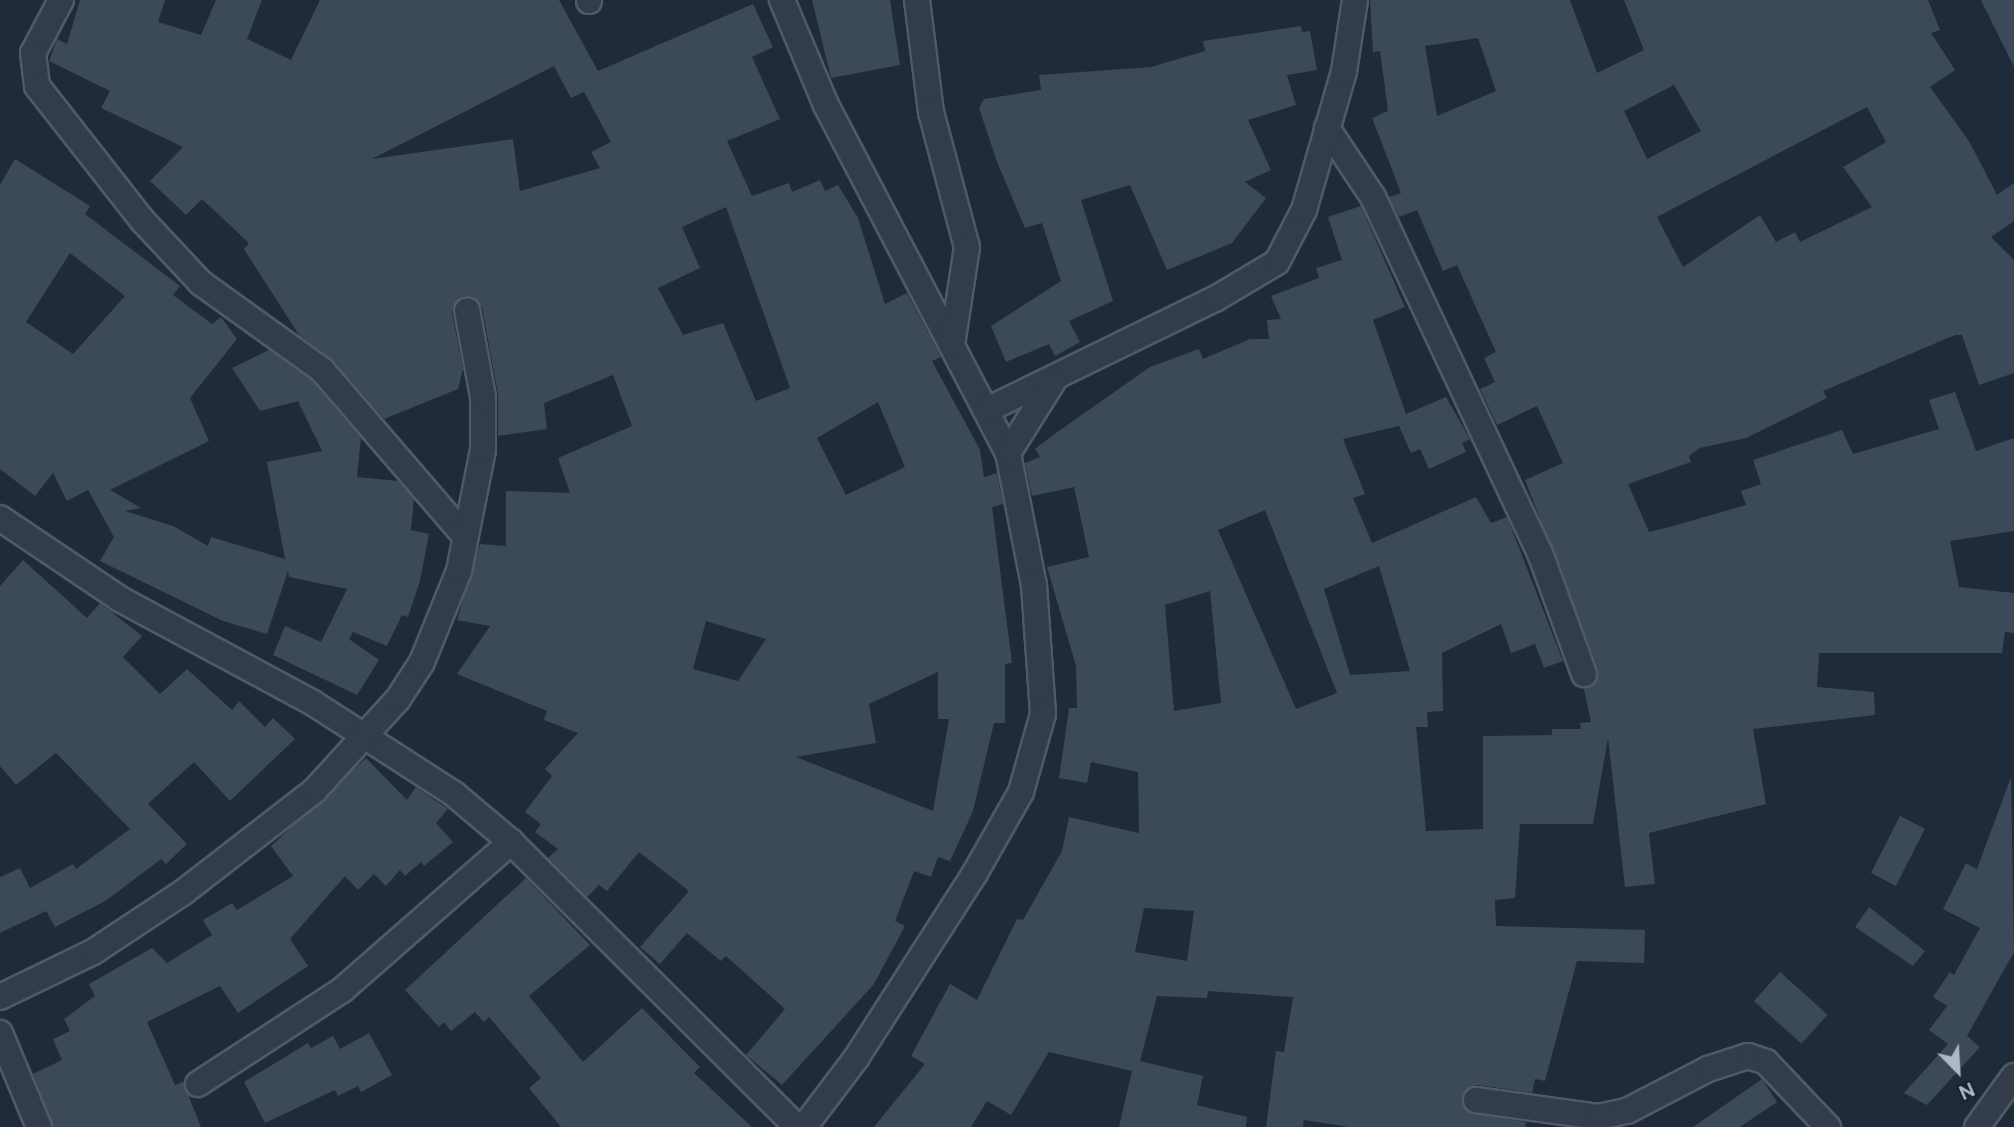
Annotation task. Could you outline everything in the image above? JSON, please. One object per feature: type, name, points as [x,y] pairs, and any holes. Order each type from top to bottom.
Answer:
[{"type":"street","points":[[61,0],[33,52],[37,86],[192,274],[323,370],[464,536]]},
{"type":"street","points":[[782,0],[805,62],[1008,453],[1027,536],[1041,667],[1043,714],[1034,762],[975,873],[857,1057],[804,1127]]},
{"type":"street","points":[[917,0],[931,112],[967,247],[952,345]]},
{"type":"street","points":[[987,410],[1277,262],[1304,210],[1327,128],[1355,0]]},
{"type":"street","points":[[1327,128],[1373,197],[1481,439],[1541,553],[1584,674]]},
{"type":"street","points":[[0,997],[93,952],[185,891],[314,791],[365,739],[422,662],[459,570],[483,437],[483,397],[467,310]]},
{"type":"street","points":[[1008,453],[1056,377]]},
{"type":"street","points":[[0,518],[120,599],[313,703],[454,794],[511,842],[797,1127]]},
{"type":"street","points":[[198,1084],[342,990],[511,842]]},
{"type":"street","points":[[0,1033],[39,1127]]},
{"type":"street","points":[[1476,1100],[1598,1117],[1627,1111],[1708,1069],[1748,1056],[1766,1062],[1828,1127]]},
{"type":"street","points":[[1977,1127],[2014,1076]]},
{"type":"building","points":[[80,0],[165,0],[158,22],[201,35],[216,0],[262,0],[247,39],[291,60],[320,0],[559,0],[598,71],[753,4],[773,47],[752,57],[780,119],[727,141],[752,196],[789,183],[792,192],[820,180],[825,191],[838,185],[858,218],[885,304],[907,293],[941,357],[932,361],[980,450],[984,477],[997,473],[1003,504],[992,507],[1012,663],[1005,664],[1005,723],[994,723],[973,811],[950,861],[938,857],[931,877],[914,871],[895,921],[905,926],[874,984],[782,1085],[746,1055],[785,1009],[726,956],[721,961],[687,933],[660,964],[640,947],[689,891],[639,852],[607,891],[599,885],[587,897],[548,858],[558,849],[535,832],[541,824],[525,812],[552,776],[545,769],[578,733],[544,720],[547,711],[457,674],[490,626],[457,620],[480,544],[506,546],[506,491],[570,493],[558,458],[632,426],[613,375],[544,403],[547,429],[498,436],[498,395],[482,307],[464,296],[452,312],[463,369],[458,389],[384,419],[333,360],[299,335],[244,249],[249,243],[202,199],[186,215],[150,181],[183,147],[101,108],[110,91],[49,61],[57,39],[67,44]],"holes":[[[554,66],[571,98],[584,92],[611,142],[591,152],[600,168],[520,191],[513,139],[372,159]],[[726,207],[790,388],[756,401],[723,323],[683,335],[658,288],[700,268],[682,227]],[[878,402],[905,467],[846,495],[817,438]],[[706,621],[766,639],[738,681],[693,669]],[[938,672],[938,719],[949,719],[933,811],[796,757],[876,743],[869,704]]]},
{"type":"building","points":[[812,0],[890,0],[900,65],[831,78]]},
{"type":"building","points":[[1370,0],[1570,0],[1597,73],[1644,50],[1624,0],[1928,0],[1940,30],[1931,33],[1955,70],[1930,87],[1969,141],[1997,195],[2014,183],[2014,221],[1991,237],[2014,260],[2014,373],[1979,385],[1962,335],[1955,335],[1823,391],[1827,398],[1746,438],[1700,448],[1689,456],[1691,462],[1628,484],[1649,532],[1673,526],[1746,505],[1741,491],[1761,484],[1753,460],[1842,430],[1853,454],[1939,429],[1929,400],[1955,392],[1976,451],[2014,438],[2014,531],[1950,541],[1959,587],[2014,593],[2014,633],[2005,632],[2002,653],[1819,653],[1817,687],[1874,692],[1875,715],[1753,729],[1766,804],[1649,833],[1655,884],[1625,887],[1608,738],[1593,824],[1520,824],[1515,898],[1495,900],[1496,926],[1645,930],[1644,963],[1577,961],[1545,1081],[1535,1079],[1532,1093],[1478,1085],[1464,1091],[1467,1112],[1526,1122],[1525,1127],[1349,1127],[1304,1120],[1303,1127],[1266,1127],[1276,1051],[1284,1052],[1293,997],[1208,991],[1207,998],[1157,996],[1140,1061],[1203,1076],[1197,1105],[1247,1117],[1246,1127],[1119,1127],[1132,1071],[1049,1052],[1011,1115],[987,1101],[971,1127],[874,1127],[925,1064],[911,1056],[950,984],[977,1000],[1017,919],[1023,920],[1062,851],[1069,817],[1139,833],[1138,772],[1091,762],[1087,783],[1059,778],[1069,708],[1077,708],[1076,666],[1047,567],[1089,557],[1074,487],[1032,496],[1025,463],[1040,457],[1035,449],[1053,435],[1150,367],[1199,349],[1203,359],[1250,339],[1269,339],[1267,320],[1281,319],[1271,296],[1319,278],[1316,268],[1342,260],[1328,217],[1361,206],[1405,307],[1373,320],[1406,414],[1446,397],[1470,439],[1462,443],[1466,452],[1429,469],[1420,449],[1411,453],[1399,426],[1343,439],[1365,494],[1353,498],[1372,543],[1476,497],[1491,523],[1507,517],[1563,661],[1544,668],[1535,644],[1511,653],[1501,624],[1442,653],[1443,711],[1427,712],[1428,727],[1416,727],[1426,831],[1483,829],[1483,736],[1552,735],[1552,729],[1581,729],[1580,723],[1591,722],[1584,689],[1596,683],[1598,669],[1525,480],[1563,463],[1537,406],[1497,425],[1480,389],[1495,382],[1484,358],[1496,352],[1457,265],[1443,271],[1417,210],[1399,217],[1389,197],[1401,193],[1372,118],[1388,111],[1380,51],[1373,52]],"holes":[[[1478,38],[1496,91],[1437,116],[1425,46]],[[1674,85],[1701,131],[1647,159],[1624,111]],[[1867,107],[1886,142],[1843,167],[1872,207],[1800,242],[1795,232],[1776,242],[1760,215],[1683,267],[1657,217]],[[1265,510],[1337,693],[1296,709],[1218,530]],[[1379,566],[1410,671],[1350,675],[1324,589]],[[1210,591],[1221,703],[1174,711],[1165,605]],[[1144,908],[1194,911],[1187,961],[1135,952]]]},
{"type":"building","points":[[1981,0],[2014,0],[2014,67]]},
{"type":"building","points":[[1301,26],[1302,32],[1310,31],[1317,70],[1287,75],[1296,105],[1248,120],[1271,170],[1245,182],[1266,198],[1232,243],[1167,270],[1130,185],[1081,200],[1113,301],[1069,321],[1080,342],[1055,356],[1049,344],[1006,362],[991,326],[1061,281],[1042,223],[1025,228],[997,162],[979,108],[984,99],[1041,90],[1039,75],[1151,67],[1205,51],[1203,41]]},
{"type":"building","points":[[15,159],[90,206],[85,214],[180,286],[173,295],[212,324],[221,317],[237,339],[190,398],[209,441],[110,490],[141,508],[125,511],[173,526],[208,546],[211,537],[285,559],[267,462],[322,451],[298,401],[260,411],[232,368],[269,350],[312,381],[361,438],[357,477],[398,481],[414,499],[411,530],[429,534],[420,581],[408,617],[402,615],[387,646],[353,632],[349,639],[379,660],[357,695],[273,655],[285,626],[321,642],[347,589],[289,577],[288,571],[267,634],[223,621],[100,561],[114,537],[88,490],[67,501],[53,473],[35,496],[0,469],[0,185]],"holes":[[[70,253],[125,296],[73,354],[26,322]]]},
{"type":"building","points":[[23,560],[87,618],[100,603],[142,636],[123,657],[160,694],[187,669],[232,710],[239,701],[265,727],[273,718],[295,739],[230,801],[194,762],[148,804],[187,844],[166,864],[161,859],[107,900],[55,927],[46,911],[0,933],[0,877],[20,868],[30,888],[73,864],[76,869],[130,829],[56,753],[16,785],[0,766],[0,586]]},
{"type":"building","points":[[366,758],[407,800],[416,787],[448,809],[436,823],[453,842],[424,866],[421,862],[405,876],[400,870],[386,886],[374,874],[358,890],[345,876],[290,939],[308,966],[238,1013],[220,986],[147,1022],[175,1085],[183,1082],[201,1127],[54,1127],[33,1074],[62,1060],[53,1039],[70,1031],[64,1019],[95,996],[89,984],[152,948],[167,963],[212,935],[203,920],[232,903],[237,910],[293,876],[271,846]]},
{"type":"building","points":[[2011,777],[2014,952],[1967,1036],[1980,1047],[1927,1105],[1904,1093],[1948,1044],[1929,1030],[1947,1006],[1933,997],[1950,972],[1954,975],[1980,928],[1943,909],[1966,863],[1977,869]]},
{"type":"building","points":[[1900,816],[1925,829],[1896,886],[1871,873]]},
{"type":"building","points":[[526,878],[590,945],[529,996],[583,1062],[642,1008],[700,1067],[694,1073],[752,1127],[561,1127],[529,1088],[541,1078],[489,1017],[484,1022],[475,1012],[451,1031],[444,1022],[439,1027],[405,990]]},
{"type":"building","points":[[1869,907],[1925,951],[1913,966],[1855,927]]},
{"type":"building","points":[[1780,972],[1828,1015],[1801,1044],[1754,1001]]},
{"type":"building","points":[[369,1033],[392,1075],[361,1092],[358,1086],[338,1096],[335,1090],[265,1123],[244,1082],[308,1043],[311,1048],[333,1036],[340,1049]]},
{"type":"building","points":[[1762,1079],[1777,1102],[1740,1127],[1693,1127]]}]
